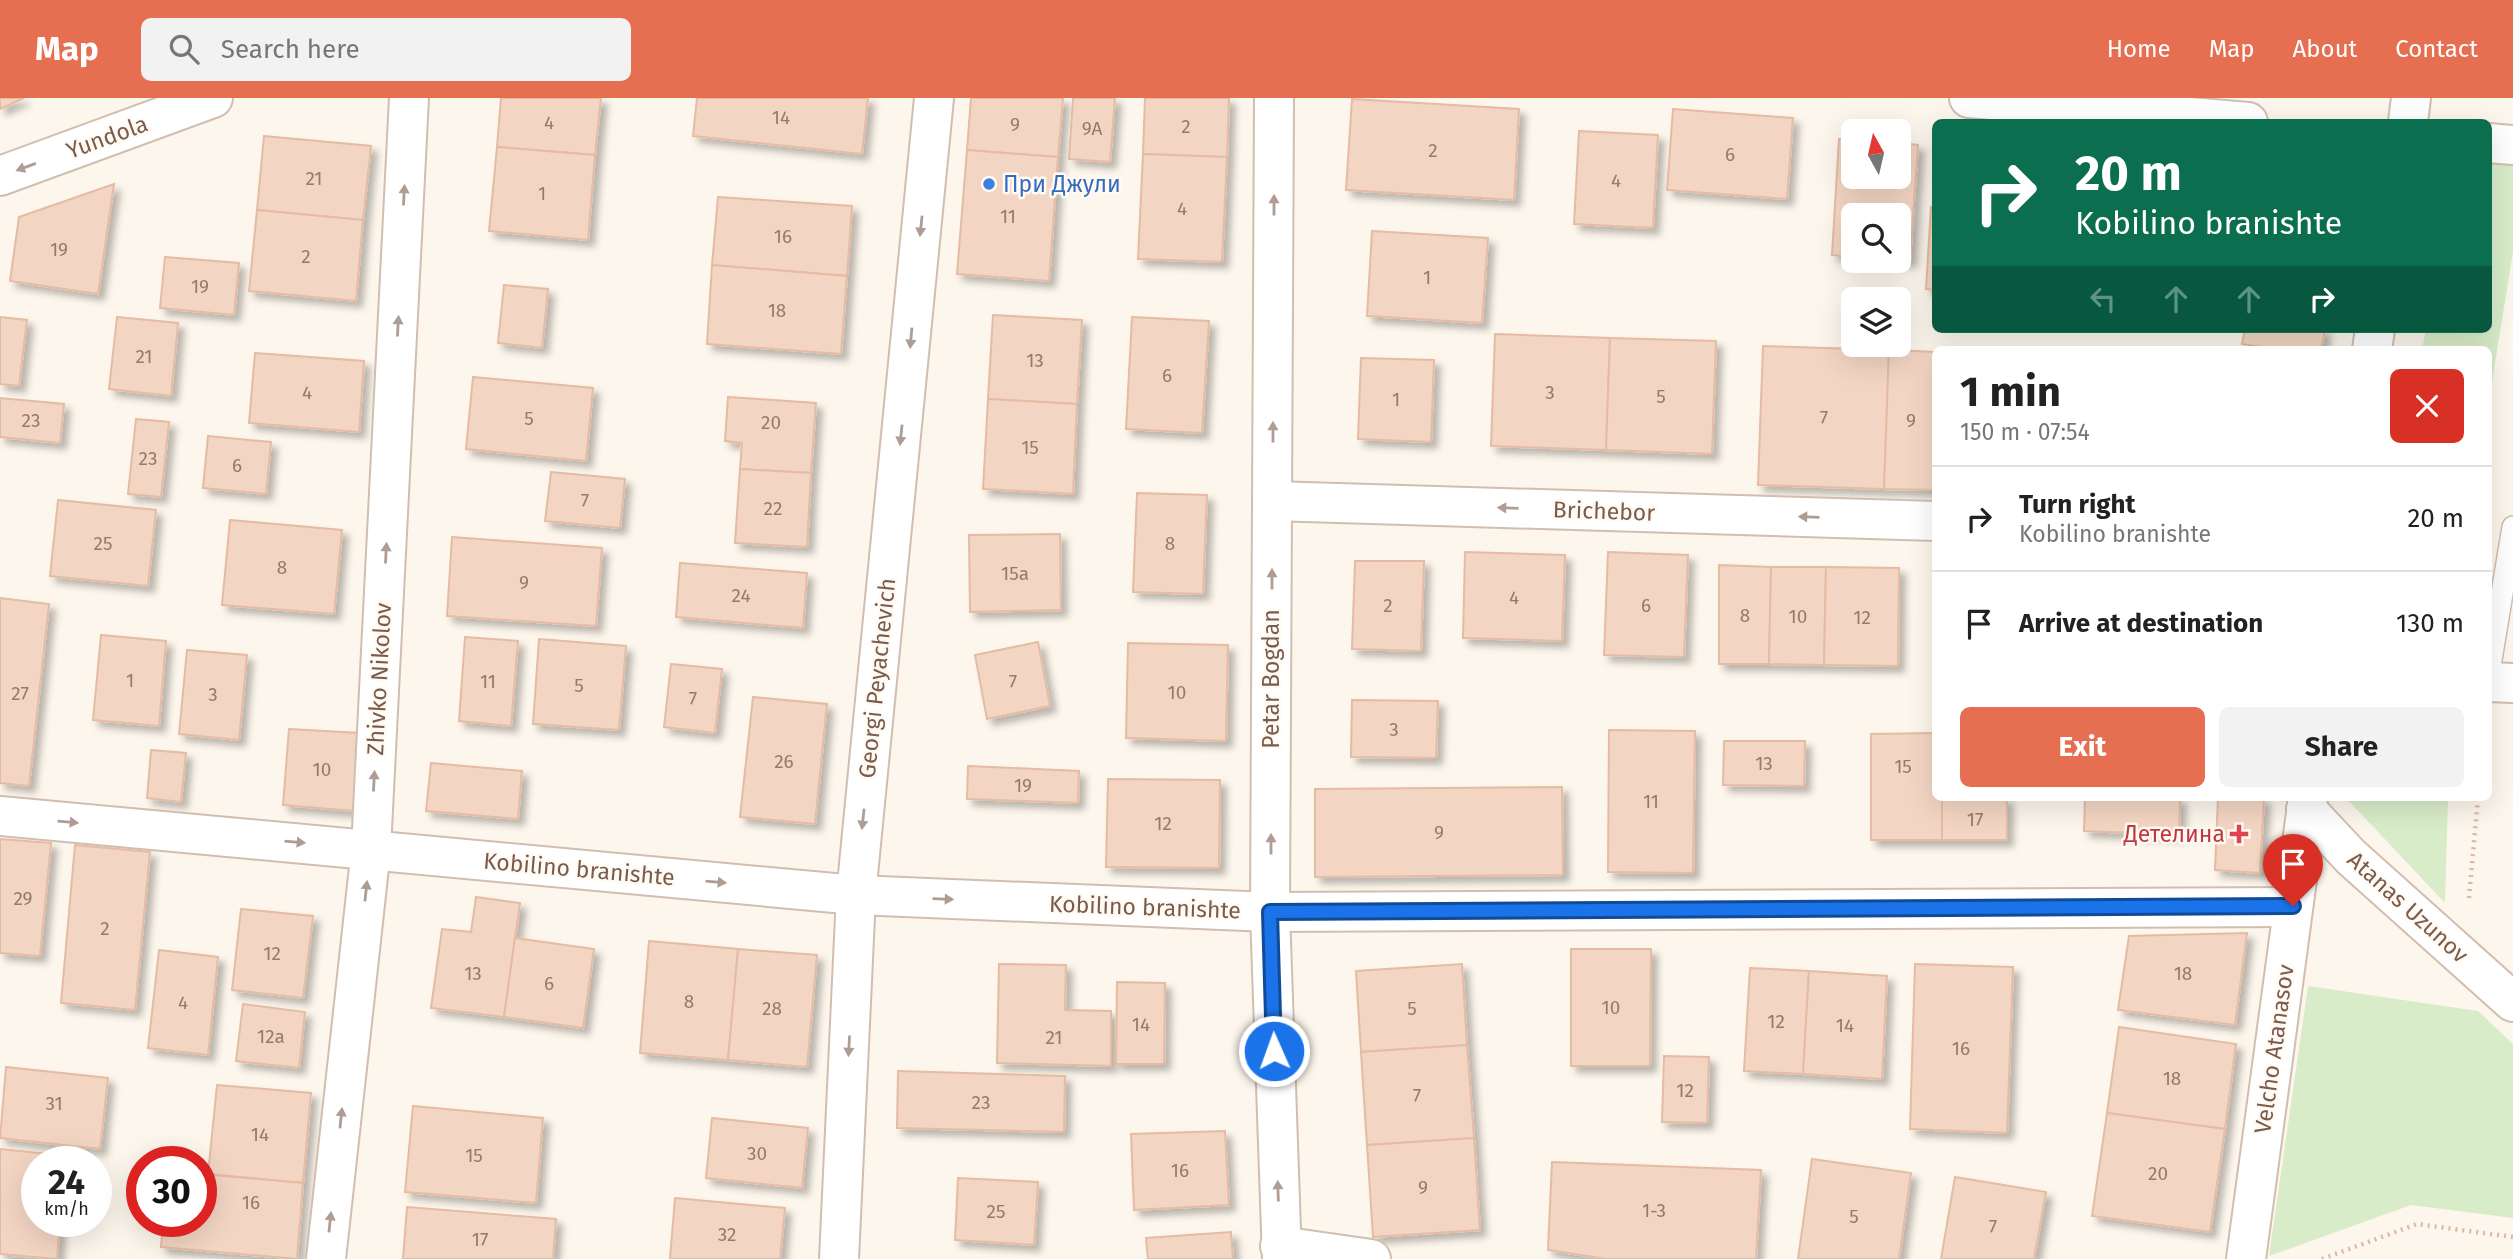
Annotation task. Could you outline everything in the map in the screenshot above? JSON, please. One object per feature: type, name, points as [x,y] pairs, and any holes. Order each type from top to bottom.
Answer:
[{"type":"street","name":"Yundola","points":[[0,176],[213,98]]},
{"type":"street","name":"Zhivko Nikolov","points":[[326,1259],[371,849],[409,98]]},
{"type":"street","name":"Georgi Peyachevich","points":[[839,1259],[856,895],[934,98]]},
{"type":"street","name":"Petar Bogdan","points":[[1274,98],[1270,912],[1281,1252]]},
{"type":"street","points":[[1969,98],[2213,119]]},
{"type":"street","points":[[2408,119],[2412,98]]},
{"type":"street","points":[[2492,143],[2513,145]]},
{"type":"street","name":"Brichebor","points":[[1272,501],[1932,521]]},
{"type":"street","points":[[2492,680],[2513,683]]},
{"type":"street","name":"Atanas Uzunov","points":[[2307,803],[2351,856],[2513,1002]]},
{"type":"street","name":"Velcho Atanasov","points":[[2246,1259],[2307,803]]},
{"type":"street","name":"Kobilino branishte","points":[[0,817],[856,895],[1270,912],[2293,906]]},
{"type":"street","points":[[1281,1252],[1371,1259]]},
{"type":"lane","points":[[2492,656],[2513,527]]},
{"type":"path","points":[[2463,958],[2478,801]]},
{"type":"path","points":[[2322,1259],[2417,1224],[2513,1237]]},
{"type":"green space","points":[[2492,158],[2513,161],[2513,252],[2492,382],[2492,346],[2423,346],[2425,333],[2492,333]]},
{"type":"green space","points":[[2349,801],[2448,801],[2445,903]]},
{"type":"green space","points":[[2308,986],[2478,1011],[2513,1044],[2513,1218],[2411,1205],[2269,1256]]},
{"type":"building","points":[[0,98],[24,98],[0,109]]},
{"type":"building","points":[[501,98],[601,98],[595,155],[497,147]]},
{"type":"building","points":[[697,98],[868,98],[862,154],[693,136]]},
{"type":"building","points":[[971,98],[1063,98],[1058,157],[967,150]]},
{"type":"building","points":[[1073,98],[1115,98],[1110,162],[1069,159]]},
{"type":"building","points":[[1145,98],[1229,98],[1227,157],[1143,154]]},
{"type":"building","points":[[1352,99],[1519,109],[1514,200],[1346,190]]},
{"type":"building","points":[[1673,109],[1793,118],[1787,199],[1667,190]]},
{"type":"building","points":[[1579,131],[1658,135],[1653,228],[1574,224]]},
{"type":"building","points":[[264,136],[371,146],[363,220],[257,210]]},
{"type":"building","points":[[1839,139],[1841,189],[1911,189],[1911,144],[1918,145],[1911,246],[1911,203],[1841,203],[1841,256],[1832,255]]},
{"type":"building","points":[[497,147],[595,155],[588,240],[489,231]]},
{"type":"building","points":[[967,150],[1058,157],[1049,281],[957,274]]},
{"type":"building","points":[[1143,154],[1227,157],[1222,262],[1138,259]]},
{"type":"building","points":[[114,184],[98,294],[10,281],[19,217]]},
{"type":"building","points":[[718,197],[852,206],[847,276],[712,265]]},
{"type":"building","points":[[1931,207],[1932,290],[1926,289]]},
{"type":"building","points":[[257,210],[363,220],[356,301],[249,291]]},
{"type":"building","points":[[1372,231],[1488,238],[1482,323],[1367,316]]},
{"type":"building","points":[[165,257],[239,263],[234,315],[160,308]]},
{"type":"building","points":[[712,265],[847,276],[841,354],[707,344]]},
{"type":"building","points":[[504,285],[548,289],[542,348],[498,343]]},
{"type":"building","points":[[993,315],[1082,320],[1077,404],[988,399]]},
{"type":"building","points":[[0,317],[27,320],[19,386],[0,384]]},
{"type":"building","points":[[117,317],[178,323],[171,396],[109,389]]},
{"type":"building","points":[[1132,317],[1209,321],[1202,433],[1126,429]]},
{"type":"building","points":[[2244,333],[2324,333],[2322,346],[2242,344]]},
{"type":"building","points":[[1495,334],[1610,338],[1606,450],[1491,446]]},
{"type":"building","points":[[1610,338],[1716,341],[1712,454],[1606,450]]},
{"type":"building","points":[[1763,346],[1841,348],[1841,357],[1889,357],[1884,489],[1758,485]]},
{"type":"building","points":[[1911,351],[1932,352],[1932,490],[1884,489],[1889,357],[1911,357]]},
{"type":"building","points":[[255,353],[364,361],[359,432],[249,423]]},
{"type":"building","points":[[1361,358],[1434,360],[1431,442],[1358,439]]},
{"type":"building","points":[[473,377],[593,388],[586,461],[466,449]]},
{"type":"building","points":[[728,397],[816,403],[811,473],[740,469],[742,443],[725,441]]},
{"type":"building","points":[[0,398],[64,404],[60,443],[0,437]]},
{"type":"building","points":[[988,399],[1077,404],[1073,494],[983,489]]},
{"type":"building","points":[[136,419],[169,422],[161,497],[128,494]]},
{"type":"building","points":[[208,436],[271,442],[266,494],[203,488]]},
{"type":"building","points":[[740,469],[811,473],[807,547],[735,543]]},
{"type":"building","points":[[551,472],[625,479],[620,528],[545,521]]},
{"type":"building","points":[[1137,493],[1207,495],[1203,594],[1133,592]]},
{"type":"building","points":[[58,500],[156,510],[148,586],[50,576]]},
{"type":"building","points":[[230,520],[342,530],[334,614],[222,605]]},
{"type":"building","points":[[1060,534],[1061,610],[970,612],[969,535]]},
{"type":"building","points":[[452,537],[602,548],[596,626],[447,616]]},
{"type":"building","points":[[1465,552],[1565,555],[1562,641],[1463,638]]},
{"type":"building","points":[[1608,552],[1688,555],[1684,657],[1604,655]]},
{"type":"building","points":[[1355,561],[1424,561],[1421,651],[1352,649]]},
{"type":"building","points":[[680,563],[807,573],[803,628],[676,617]]},
{"type":"building","points":[[1719,565],[1771,567],[1769,664],[1719,664]]},
{"type":"building","points":[[1771,567],[1826,567],[1824,665],[1769,664]]},
{"type":"building","points":[[1826,567],[1899,568],[1898,666],[1824,665]]},
{"type":"building","points":[[0,598],[49,604],[29,786],[0,783]]},
{"type":"building","points":[[101,635],[166,641],[159,726],[93,720]]},
{"type":"building","points":[[465,637],[518,641],[511,726],[459,721]]},
{"type":"building","points":[[539,639],[626,646],[619,730],[533,724]]},
{"type":"building","points":[[1038,642],[1050,706],[987,719],[975,655]]},
{"type":"building","points":[[1128,643],[1228,645],[1226,741],[1126,738]]},
{"type":"building","points":[[187,650],[247,655],[239,740],[179,734]]},
{"type":"building","points":[[671,664],[722,669],[715,733],[664,727]]},
{"type":"building","points":[[753,697],[827,704],[815,824],[740,817]]},
{"type":"building","points":[[1352,700],[1438,701],[1436,758],[1351,757]]},
{"type":"building","points":[[289,729],[360,733],[354,811],[283,805]]},
{"type":"building","points":[[1609,730],[1695,731],[1693,873],[1608,872]]},
{"type":"building","points":[[1932,733],[1932,801],[1942,801],[1942,840],[1871,840],[1871,734]]},
{"type":"building","points":[[1724,741],[1805,741],[1804,786],[1723,785]]},
{"type":"building","points":[[151,750],[186,753],[181,802],[147,798]]},
{"type":"building","points":[[431,763],[522,771],[518,819],[426,811]]},
{"type":"building","points":[[968,766],[1079,771],[1078,803],[967,799]]},
{"type":"building","points":[[1108,779],[1220,780],[1219,868],[1106,867]]},
{"type":"building","points":[[1562,787],[1563,875],[1315,877],[1315,789]]},
{"type":"building","points":[[1942,801],[2007,801],[2007,840],[1942,840]]},
{"type":"building","points":[[2085,801],[2180,801],[2179,835],[2084,831]]},
{"type":"building","name":"Детелина","points":[[2218,801],[2264,801],[2260,873],[2215,870]]},
{"type":"building","points":[[0,839],[51,843],[40,956],[0,953]]},
{"type":"building","points":[[75,845],[150,852],[135,1010],[61,1003]]},
{"type":"building","points":[[476,897],[520,903],[504,1017],[431,1008],[442,929],[471,932]]},
{"type":"building","points":[[241,909],[313,916],[303,998],[232,990]]},
{"type":"building","points":[[2247,933],[2235,1025],[2118,1010],[2129,936]]},
{"type":"building","points":[[515,938],[594,949],[583,1028],[504,1017]]},
{"type":"building","points":[[649,941],[738,949],[728,1060],[640,1053]]},
{"type":"building","points":[[738,949],[817,955],[807,1067],[728,1060]]},
{"type":"building","points":[[1571,949],[1651,949],[1650,1066],[1571,1066]]},
{"type":"building","points":[[159,950],[218,957],[208,1055],[148,1048]]},
{"type":"building","points":[[999,964],[1066,965],[1065,1010],[1111,1011],[1111,1066],[997,1063]]},
{"type":"building","points":[[1462,964],[1467,1045],[1361,1052],[1356,971]]},
{"type":"building","points":[[1915,964],[2013,967],[2007,1133],[1910,1129]]},
{"type":"building","points":[[1750,968],[1809,971],[1803,1074],[1744,1071]]},
{"type":"building","points":[[1809,971],[1887,976],[1882,1079],[1803,1074]]},
{"type":"building","points":[[1117,982],[1165,983],[1164,1064],[1116,1064]]},
{"type":"building","points":[[243,1004],[305,1012],[299,1068],[236,1061]]},
{"type":"building","points":[[2119,1027],[2236,1044],[2225,1129],[2107,1113]]},
{"type":"building","points":[[1467,1045],[1474,1138],[1367,1145],[1361,1052]]},
{"type":"building","points":[[1664,1056],[1709,1057],[1707,1123],[1662,1122]]},
{"type":"building","points":[[6,1067],[108,1078],[100,1146],[73,1146],[0,1138]]},
{"type":"building","points":[[898,1071],[1065,1076],[1064,1132],[897,1128]]},
{"type":"building","points":[[217,1085],[311,1093],[303,1183],[217,1175],[217,1146],[211,1146]]},
{"type":"building","points":[[413,1106],[543,1118],[536,1203],[405,1192]]},
{"type":"building","points":[[2107,1113],[2225,1129],[2210,1232],[2092,1216]]},
{"type":"building","points":[[712,1118],[808,1128],[802,1188],[706,1178]]},
{"type":"building","points":[[1225,1131],[1229,1205],[1134,1210],[1131,1134]]},
{"type":"building","points":[[1474,1138],[1480,1230],[1373,1237],[1367,1145]]},
{"type":"building","points":[[0,1149],[21,1151],[21,1237],[59,1237],[57,1259],[0,1254]]},
{"type":"building","points":[[1812,1159],[1911,1173],[1899,1259],[1798,1259]]},
{"type":"building","points":[[1552,1162],[1761,1170],[1756,1259],[1606,1259],[1548,1250]]},
{"type":"building","points":[[217,1175],[303,1183],[297,1259],[161,1247],[162,1237],[217,1237]]},
{"type":"building","points":[[1955,1177],[2046,1192],[2034,1259],[1941,1259]]},
{"type":"building","points":[[958,1178],[1038,1182],[1034,1245],[955,1240]]},
{"type":"building","points":[[675,1198],[785,1208],[780,1259],[670,1259]]},
{"type":"building","points":[[407,1207],[556,1219],[553,1259],[403,1259]]},
{"type":"building","points":[[1231,1232],[1233,1259],[1148,1259],[1146,1238]]},
{"type":"place","name":"При Джули","points":[[989,184]]},
{"type":"place","name":"Детелина","points":[[2239,834]]},
{"type":"route","points":[[1274,1051],[1270,912],[2293,906]]}]
